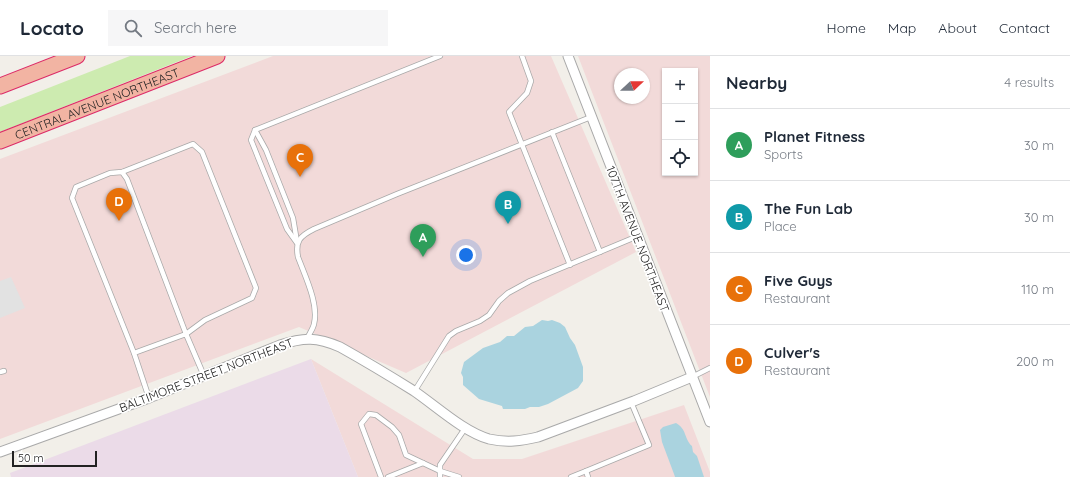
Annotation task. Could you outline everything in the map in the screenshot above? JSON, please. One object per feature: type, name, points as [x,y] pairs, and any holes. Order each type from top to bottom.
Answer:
[{"type":"highway","name":"CENTRAL AVENUE NORTHEAST","points":[[0,141],[217,56]]},
{"type":"highway","points":[[0,86],[71,57]]},
{"type":"street","name":"107TH AVENUE NORTHEAST","points":[[568,56],[710,422]]},
{"type":"street","name":"BALTIMORE STREET NORTHEAST","points":[[0,452],[149,398],[294,340],[318,339],[340,347],[414,392],[477,434],[505,442],[523,441],[538,437],[692,377]]},
{"type":"lane","points":[[297,243],[287,229],[251,140],[255,130],[440,56]]},
{"type":"lane","points":[[522,56],[531,81],[527,93],[509,112],[570,265]]},
{"type":"lane","points":[[297,243],[300,238],[314,229],[397,194],[591,117]]},
{"type":"lane","points":[[255,130],[266,150],[293,218],[297,243],[296,251],[314,305],[314,325],[307,339]]},
{"type":"lane","points":[[552,132],[600,252]]},
{"type":"lane","points":[[134,353],[186,334],[205,320],[252,298],[256,288],[202,152],[193,144],[122,172],[110,173],[76,187],[72,198],[134,353],[149,398]]},
{"type":"lane","points":[[122,172],[127,179],[186,334],[204,376]]},
{"type":"lane","points":[[414,392],[449,336],[456,331],[480,321],[488,315],[508,292],[530,281],[638,236]]},
{"type":"lane","points":[[692,377],[710,368]]},
{"type":"lane","points":[[571,477],[649,445],[631,402]]},
{"type":"lane","points":[[381,477],[361,424],[369,414],[376,415],[392,427],[399,436],[406,455],[440,471],[459,477]]},
{"type":"lane","points":[[440,477],[440,466],[466,427]]},
{"type":"lane","points":[[388,477],[423,463]]},
{"type":"lane","points":[[586,471],[588,477]]},
{"type":"shaded area","points":[[273,56],[551,56],[636,252],[406,373],[299,327],[0,439],[0,159]]},
{"type":"shaded area","points":[[578,56],[710,56],[710,397]]},
{"type":"shaded area","points":[[11,277],[25,308],[0,318],[0,281]]},
{"type":"shaded area","points":[[311,359],[473,459],[522,459],[684,405],[710,472],[710,477],[358,477]]},
{"type":"shaded area","points":[[311,359],[358,477],[11,477],[10,473]]},
{"type":"green space","points":[[130,56],[192,56],[0,132],[0,107]]},
{"type":"water","points":[[542,320],[552,320],[560,323],[565,327],[575,345],[583,367],[583,381],[578,388],[548,404],[539,407],[530,407],[525,409],[503,409],[502,406],[479,399],[463,385],[463,377],[461,373],[464,362],[483,348],[500,342],[507,336],[514,336],[525,327],[533,326]]},
{"type":"water","points":[[676,423],[680,425],[692,446],[693,452],[697,456],[704,477],[675,477],[662,442],[660,430],[663,427]]},
{"type":"place","name":"Five Guys","points":[[300,177]]},
{"type":"place","name":"Culver's","points":[[119,221]]},
{"type":"place","name":"The Fun Lab","points":[[508,224]]},
{"type":"place","name":"Planet Fitness","points":[[423,257]]}]
